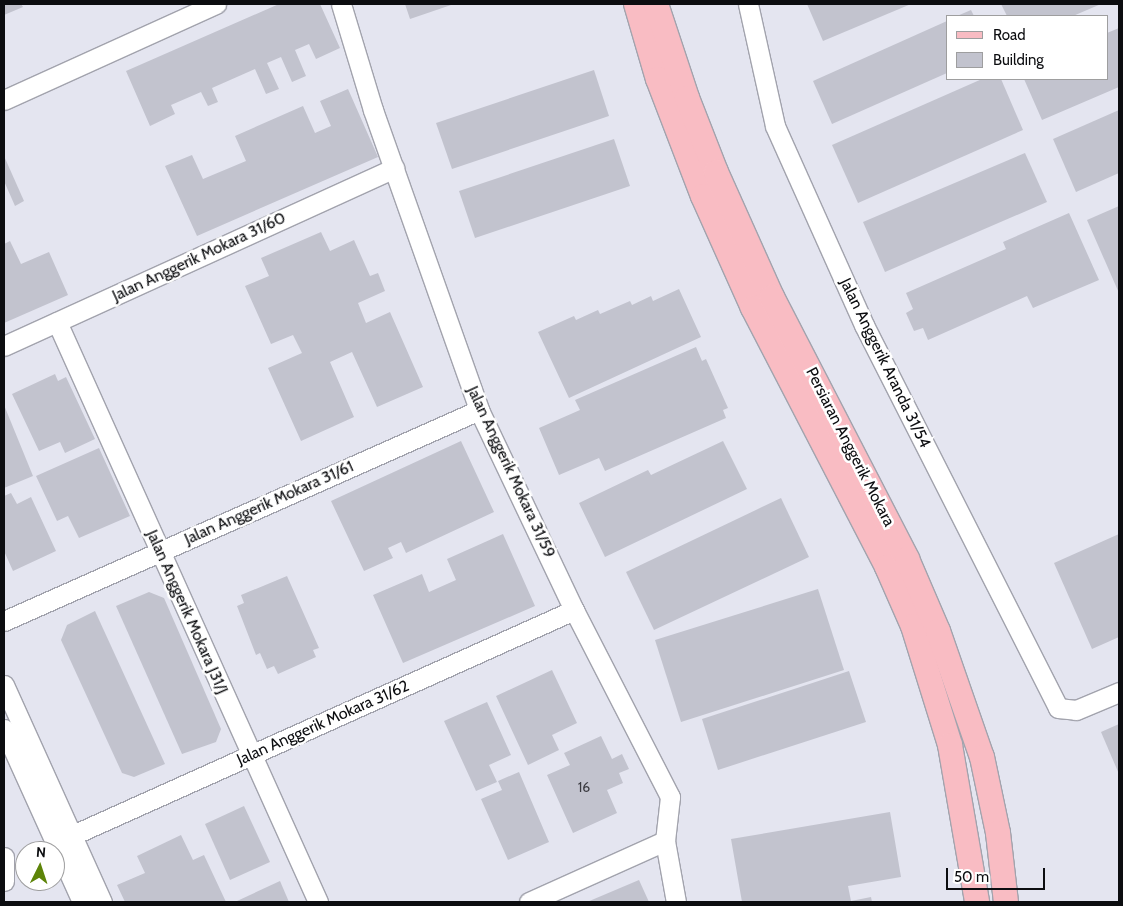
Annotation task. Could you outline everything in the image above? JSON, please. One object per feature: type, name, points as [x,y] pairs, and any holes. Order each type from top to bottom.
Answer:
[{"type":"main road","name":"Persiaran Anggerik Mokara","points":[[636,4],[658,79],[703,196],[753,308],[887,567],[913,626],[950,744],[977,902]]},
{"type":"main road","name":"Persiaran Anggerik Mokara","points":[[656,4],[687,98],[724,190],[772,297],[907,558],[938,631],[982,757],[998,833],[1006,902]]},
{"type":"street","points":[[4,100],[216,4]]},
{"type":"street","name":"Jalan Anggerik Mokara 31/59","points":[[341,4],[394,168],[478,410],[574,610],[670,797],[665,841],[676,902]]},
{"type":"street","name":"Jalan Anggerik Aranda 31/54","points":[[748,4],[775,126],[864,325],[1058,708],[1076,710],[1119,692]]},
{"type":"street","name":"Jalan Anggerik Mokara 31/60","points":[[4,346],[394,168]]},
{"type":"street","name":"Jalan Anggerik Mokara J31/J","points":[[57,322],[318,902]]},
{"type":"street","name":"Jalan Anggerik Mokara 31/61","points":[[4,621],[478,410]]},
{"type":"street","name":"Jalan Anggerik Mokara 31/62","points":[[63,839],[574,610]]},
{"type":"street","points":[[4,685],[63,839],[82,902]]},
{"type":"street","points":[[4,729],[63,839],[102,902]]},
{"type":"street","points":[[529,902],[665,841]]},
{"type":"street","points":[[4,857],[4,880]]},
{"type":"building","points":[[4,4],[21,4],[23,7],[4,15]]},
{"type":"building","points":[[279,4],[320,4],[340,48],[316,59],[309,44],[295,50],[306,76],[292,82],[281,57],[267,63],[279,89],[266,94],[255,69],[212,88],[218,102],[208,106],[201,92],[171,105],[175,114],[150,126],[126,71]]},
{"type":"building","points":[[405,4],[454,4],[410,19]]},
{"type":"building","points":[[807,4],[911,4],[823,41]]},
{"type":"building","points":[[1001,4],[1101,4],[1075,15],[1006,15]]},
{"type":"building","points":[[971,10],[974,15],[959,15]]},
{"type":"building","points":[[946,21],[946,73],[832,124],[813,81]]},
{"type":"building","points":[[1119,28],[1119,87],[1042,120],[1024,80],[1108,80],[1108,33]]},
{"type":"building","points":[[594,70],[609,116],[452,169],[436,123]]},
{"type":"building","points":[[980,80],[1001,80],[1023,130],[858,203],[832,145]]},
{"type":"building","points":[[348,89],[378,157],[197,236],[165,166],[192,155],[203,179],[246,161],[235,136],[303,106],[315,133],[331,126],[320,101]]},
{"type":"building","points":[[1119,110],[1119,173],[1076,192],[1053,139]]},
{"type":"building","points":[[614,139],[630,186],[475,238],[459,191]]},
{"type":"building","points":[[1025,153],[1047,202],[885,272],[863,222]]},
{"type":"building","points":[[4,156],[24,201],[15,206],[4,181]]},
{"type":"building","points":[[1119,206],[1119,293],[1087,220]]},
{"type":"building","points":[[1069,213],[1099,280],[1033,308],[1027,296],[928,340],[923,328],[914,331],[906,313],[913,309],[906,293],[1006,249],[1003,242]]},
{"type":"building","points":[[321,232],[330,251],[354,240],[370,276],[378,273],[385,291],[358,303],[366,323],[390,312],[423,387],[377,407],[352,352],[330,362],[354,417],[301,441],[268,368],[302,353],[293,335],[271,344],[245,286],[269,276],[261,258]]},
{"type":"building","points":[[10,241],[21,264],[49,252],[68,295],[4,323],[4,244]]},
{"type":"building","points":[[679,289],[701,337],[569,398],[538,332],[574,316],[576,320],[598,310],[600,314],[630,301],[632,305],[651,296],[653,301]]},
{"type":"building","points":[[696,347],[702,361],[706,359],[728,408],[723,410],[726,418],[605,471],[599,458],[559,475],[539,428],[580,410],[575,400]]},
{"type":"building","points":[[55,374],[58,381],[66,377],[95,439],[65,453],[60,442],[39,451],[12,394]]},
{"type":"building","points":[[4,405],[33,476],[4,488]]},
{"type":"building","points":[[461,441],[494,512],[406,553],[401,542],[388,548],[393,558],[364,571],[331,501]]},
{"type":"building","points":[[723,441],[747,489],[605,557],[579,503],[648,470],[651,475]]},
{"type":"building","points":[[99,448],[130,516],[79,538],[68,516],[57,521],[36,476]]},
{"type":"building","points":[[11,493],[17,504],[31,497],[56,551],[13,571],[4,551],[4,496]]},
{"type":"building","points":[[781,498],[809,557],[654,630],[626,572]]},
{"type":"building","points":[[503,534],[535,606],[403,663],[373,595],[422,574],[429,592],[456,580],[447,559]]},
{"type":"building","points":[[1119,534],[1119,637],[1092,649],[1054,563]]},
{"type":"building","points":[[287,576],[319,648],[313,650],[316,657],[278,674],[274,666],[267,669],[260,653],[256,655],[237,606],[244,603],[241,595]]},
{"type":"building","points":[[818,589],[844,670],[681,722],[655,640]]},
{"type":"building","points":[[149,592],[164,598],[221,729],[216,742],[182,754],[116,606]]},
{"type":"building","points":[[95,611],[165,764],[134,777],[122,773],[61,640],[67,625]]},
{"type":"building","points":[[552,670],[577,723],[552,735],[559,750],[528,765],[496,696]]},
{"type":"building","points":[[849,671],[866,722],[718,770],[702,719]]},
{"type":"building","points":[[487,702],[511,755],[489,765],[497,782],[476,791],[444,721]]},
{"type":"building","points":[[1119,724],[1119,774],[1101,732]]},
{"type":"building","points":[[601,736],[612,759],[622,754],[629,769],[619,773],[623,783],[607,790],[617,813],[573,833],[547,775],[570,765],[564,753]]},
{"type":"building","points":[[519,772],[549,842],[508,860],[481,799],[502,790],[498,781]]},
{"type":"building","points":[[244,806],[270,862],[230,880],[205,824]]},
{"type":"building","points":[[890,812],[901,877],[848,886],[851,901],[871,897],[872,902],[742,902],[731,839]]},
{"type":"building","points":[[181,835],[193,860],[204,855],[226,902],[125,902],[117,885],[145,873],[137,856]]},
{"type":"building","points":[[639,880],[649,902],[587,902]]},
{"type":"building","points":[[280,881],[289,902],[237,901]]}]
